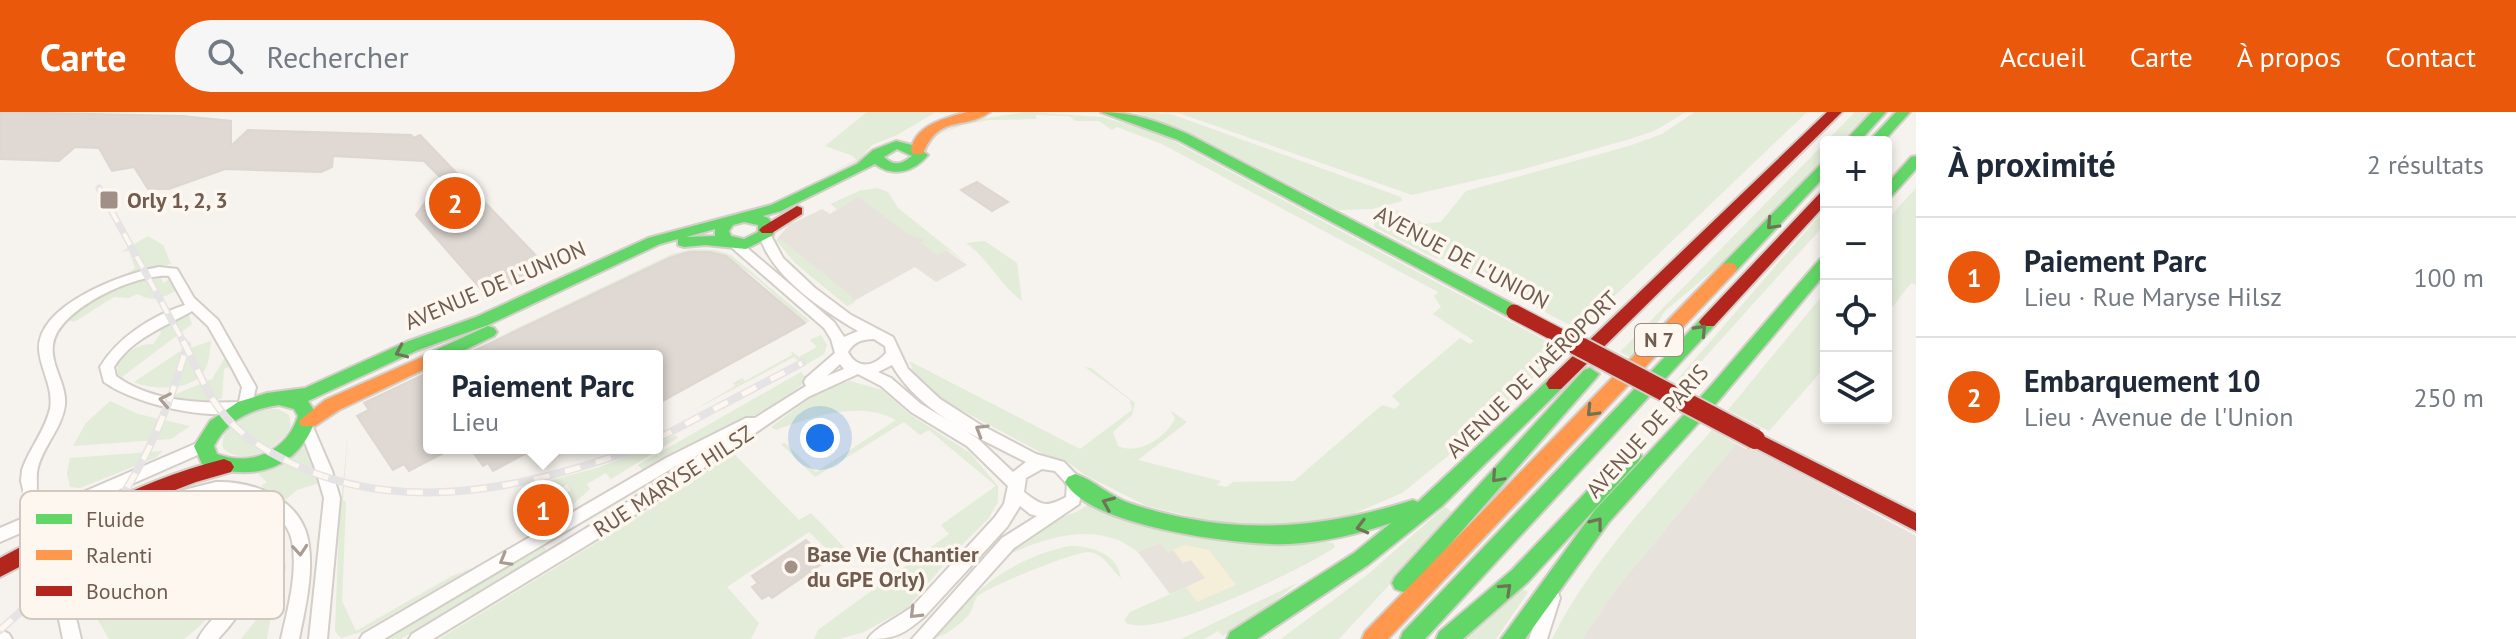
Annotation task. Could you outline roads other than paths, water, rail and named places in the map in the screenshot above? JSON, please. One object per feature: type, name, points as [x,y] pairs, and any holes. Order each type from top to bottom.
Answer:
[{"type":"main road","name":"AVENUE DE L'UNION","points":[[204,446],[219,422],[244,406],[308,394],[412,346],[482,321],[654,241],[776,208],[870,163],[882,149],[928,122],[955,112]]},
{"type":"main road","name":"AVENUE DE L'UNION","points":[[450,350],[665,248],[698,240],[755,242],[786,216],[851,185],[917,163],[921,155],[918,151],[919,141],[934,127],[983,112]]},
{"type":"main road","name":"AVENUE DE L'UNION","points":[[1108,112],[1153,124],[1183,137],[1916,523]]},
{"type":"main road","name":"AVENUE DE L'AÉROPORT","points":[[1238,639],[1361,559],[1435,500],[1835,112]]},
{"type":"main road","points":[[1857,136],[1879,112]]},
{"type":"main road","points":[[1881,136],[1903,112]]},
{"type":"main road","points":[[896,169],[882,165],[876,157],[882,149],[908,145],[918,151]]},
{"type":"main road","points":[[1892,187],[1916,160]]},
{"type":"main road","name":"N 7","points":[[1373,639],[1820,173]]},
{"type":"main road","name":"N 7","points":[[1411,639],[1820,201]]},
{"type":"main road","points":[[732,243],[721,237],[721,231],[738,218],[763,221],[766,232]]},
{"type":"main road","name":"AVENUE DE PARIS","points":[[1512,639],[1602,516],[1820,270]]},
{"type":"main road","points":[[1362,639],[1368,624],[1385,601],[1653,308],[1650,293]]},
{"type":"main road","name":"AVENUE DE L'UNION","points":[[147,491],[198,472],[247,467],[274,458],[295,443],[307,424],[332,405],[423,363]]},
{"type":"main road","points":[[1447,639],[1520,576],[1713,373],[1721,367],[1740,363]]},
{"type":"main road","points":[[279,398],[300,404],[306,410],[307,424]]},
{"type":"main road","points":[[204,446],[209,459],[224,467]]},
{"type":"main road","points":[[1075,482],[1091,495],[1139,514],[1200,531],[1269,540],[1313,537],[1361,528],[1435,500]]},
{"type":"main road","name":"AVENUE DE L'UNION","points":[[0,568],[20,558]]},
{"type":"main road","points":[[1266,639],[1276,615]]},
{"type":"street","points":[[766,232],[768,247],[783,266],[847,318],[889,342],[909,382],[925,397],[1032,459],[1066,470],[1075,482],[1073,500],[1008,543],[921,639]]},
{"type":"street","points":[[732,243],[829,325],[838,338],[847,364],[878,377],[916,408],[972,442],[1015,486],[1028,507],[1045,512],[1062,509]]},
{"type":"street","points":[[29,491],[27,484],[30,465],[57,409],[57,387],[47,364],[49,335],[55,323],[72,309],[115,285],[156,271],[169,271],[189,301],[213,323],[238,366],[249,387],[244,406],[217,409],[156,399],[109,378],[107,367],[116,355],[150,327],[186,309]]},
{"type":"street","points":[[841,353],[852,338],[874,334]]},
{"type":"street","name":"RUE MARYSE HILSZ","points":[[418,639],[603,527],[803,393],[841,353]]},
{"type":"street","points":[[859,369],[881,367],[893,354]]},
{"type":"street","name":"RUE MARYSE HILSZ","points":[[369,639],[693,450],[833,377],[859,369]]},
{"type":"street","points":[[307,424],[332,498],[318,639]]},
{"type":"street","name":"AVENUE DE L'UNION","points":[[96,491],[204,446]]},
{"type":"street","points":[[877,639],[919,611],[1001,522],[1012,506],[1015,486],[1024,469],[1050,464]]},
{"type":"street","points":[[200,491],[231,487],[252,491]]},
{"type":"street","points":[[284,513],[298,532],[301,544],[300,574],[290,639]]},
{"type":"street","name":"AVENUE DE L'UNION","points":[[0,535],[20,526]]},
{"type":"street","points":[[1538,639],[1552,600],[1549,586]]},
{"type":"street","points":[[70,619],[72,639]]},
{"type":"street","points":[[70,619],[84,639]]},
{"type":"street","points":[[207,639],[224,619]]},
{"type":"railway","points":[[99,188],[184,343]]},
{"type":"railway","points":[[184,343],[186,348]]},
{"type":"railway","points":[[124,491],[157,432],[186,348]]},
{"type":"railway","points":[[186,348],[215,403],[249,438],[283,459],[326,477],[370,488],[415,492],[460,491],[506,485],[621,454]]},
{"type":"railway","points":[[663,436],[802,363]]},
{"type":"railway","points":[[0,630],[20,612]]},
{"type":"place","name":"Orly 1, 2, 3","points":[[109,200]]},
{"type":"place","name":"Embarquement 10","points":[[455,203]]},
{"type":"place","name":"Paiement Parc","points":[[543,510]]},
{"type":"place","name":"Base Vie (Chantier du GPE Orly)","points":[[791,567]]}]
